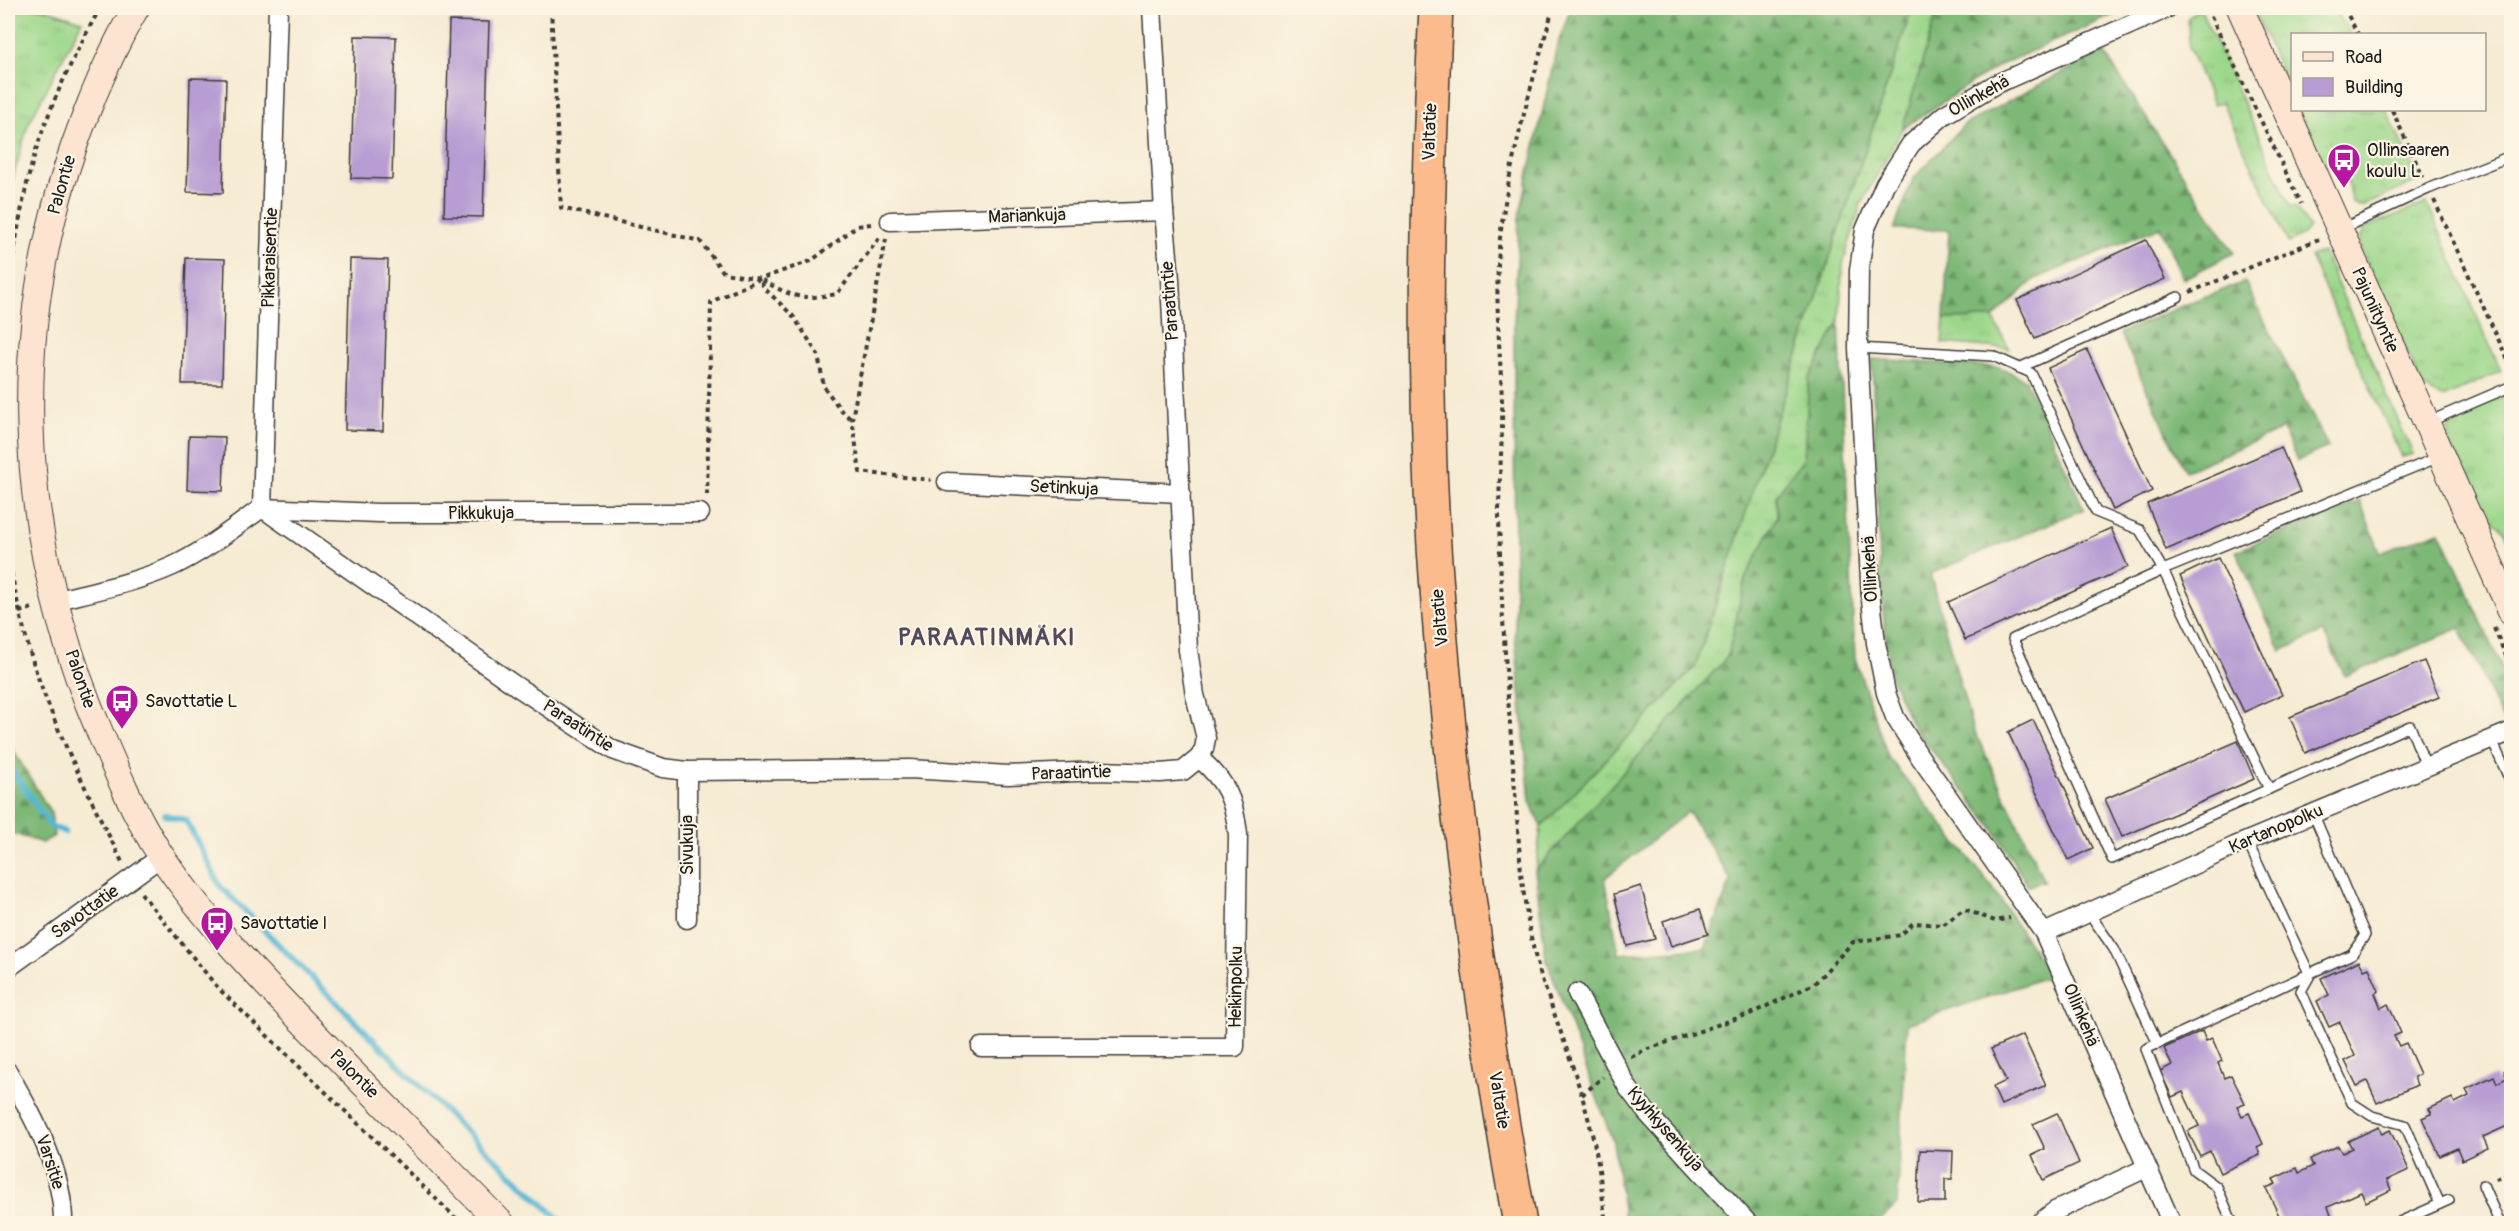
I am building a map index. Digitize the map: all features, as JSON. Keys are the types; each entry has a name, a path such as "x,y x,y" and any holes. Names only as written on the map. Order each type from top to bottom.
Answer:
{"highway":[{"name":"Valtatie","path":"1436,8 1427,269 1430,453 1437,602 1478,963 1520,1224"}],"street":[{"name":"Palontie","path":"136,8 103,71 70,154 59,191 38,287 31,351 30,459 37,521 54,601 83,693 139,817 162,856 221,933 291,1010 502,1224"},
{"name":"Pikkaraisentie","path":"262,508 278,8"},
{"name":"Paraatintie","path":"262,508 516,686 613,750 663,768 687,771 910,769 1008,775 1100,771 1160,773 1183,771 1199,758 1206,738 1195,695 1188,651 1170,279 1152,8"},
{"name":"Ollinkehä","path":"2168,8 1994,85 1944,115 1911,144 1885,184 1865,230 1859,270 1858,348 1871,600 1876,643 1886,693 1895,717 1920,757 2044,933 2172,1224"},
{"name":"Pajuniityntie","path":"2240,8 2511,613"},
{"name":"Mariankuja","path":"890,220 1164,211"},
{"name":"Setinkuja","path":"947,482 1181,494"},
{"path":"54,601 144,577 175,565 197,553 262,508"},
{"name":"Pikkukuja","path":"262,508 378,513 700,513"},
{"name":"Kartanopolku","path":"2044,933 2247,841 2511,731"},
{"name":"Heikinpolku","path":"981,1047 1235,1047 1238,834 1236,814 1227,788 1215,771 1199,758"},
{"name":"Sivukuja","path":"687,771 687,918"},
{"name":"Savottatie","path":"8,968 162,856"},
{"name":"Kyyhkysenkuja","path":"1577,993 1628,1088 1647,1113 1749,1224"},
{"name":"Varsitie","path":"8,1072 40,1130 63,1204 63,1224"},
{"path":"2038,1224 2055,1211 2146,1167"}],"lane":[{"path":"2339,230 2428,189 2508,158 2511,165"},
{"path":"2019,368 2178,297"},
{"path":"1858,348 1994,356 2031,373 2096,512 2140,530 2163,570 2269,789"},
{"path":"2426,423 2511,386"},
{"path":"2426,766 2410,726 2112,859 2013,639 2163,570 2441,456"},
{"path":"2491,738 2511,785"},
{"path":"2233,1224 2217,1187 2194,1170 2146,1049 2352,954 2365,935 2313,813"},
{"path":"2247,841 2310,975"},
{"path":"2090,913 2114,949 2158,1044"},
{"path":"2310,975 2301,991 2352,1103 2372,1116 2405,1125 2445,1202 2395,1224"},
{"path":"2483,1185 2500,1224"}],"path":[{"path":"8,292 17,230 30,169 76,51 100,8"},
{"path":"551,8 561,208 700,241 724,273 760,279 788,295 808,298 837,294 876,244 890,220"},
{"path":"1553,8 1528,98 1500,235 1496,287 1502,400 1499,513 1503,607 1521,873 1533,946 1582,1095 1597,1156 1606,1224"},
{"path":"2343,8 2357,33"},
{"path":"2392,111 2511,369"},
{"path":"700,513 706,507 709,477 711,302 760,279 811,261 856,226 890,220"},
{"path":"890,220 852,419 860,472 947,482"},
{"path":"8,229 17,230"},
{"path":"2178,297 2339,230"},
{"path":"760,279 764,288 793,316 807,337 818,355 824,387 843,413 852,419"},
{"path":"1582,1095 1615,1066 1648,1049 1752,1013 1814,984 1853,942 1901,935 1913,923 1944,925 1964,909 1995,921 2031,912"}],"green space":[{"path":"8,8 42,8 82,21 28,125 8,195"},
{"path":"1571,8 1912,8 1695,667 1541,827 1530,801 1515,635 1514,325 1519,218 1557,46"},
{"path":"1912,8 1938,8 1903,128 1861,204 1843,264 1839,322 1809,379 1804,459 1776,495 1777,517 1745,579 1728,656 1535,871 1541,827 1695,667"},
{"path":"1938,8 2129,8 1998,66 1903,128"},
{"path":"2200,8 2291,207 2295,206 2309,227 2304,234 2288,243 2222,102 2213,104 2189,48 2188,18"},
{"path":"2254,8 2334,8 2349,33 2291,33 2291,94"},
{"path":"2103,51 2234,253 2183,279 2160,227 2035,279 1993,318 1944,319 1949,230 1894,229 1913,179 1964,125"},
{"path":"2299,111 2386,111 2419,180 2362,207 2352,203 2347,181 2320,157"},
{"path":"2427,203 2501,371 2443,398 2423,387 2359,244 2364,228"},
{"path":"2323,252 2413,454 2402,457 2310,257"},
{"path":"2245,282 2328,447 2297,461 2283,429 2185,471 2120,333 2193,301"},
{"path":"1993,318 2009,349 1942,343 1944,319"},
{"path":"1839,322 1855,658 1888,757 1993,888 2050,976 1907,1024 1897,1205 1877,1223 1625,1223 1613,1142 1546,958 1535,871 1728,656 1745,579 1777,517 1776,495 1804,459 1809,379","holes":["1688,812 1731,880 1705,948 1619,954 1605,878"]},
{"path":"1872,359 2000,367 2026,380 2084,509 1930,574 1971,723 2044,881 2028,886 1993,828 1911,724 1890,674 1881,593"},
{"path":"2511,392 2511,546 2505,531 2480,511 2448,441 2448,428 2456,417"},
{"path":"2360,501 2380,553 2440,531 2511,687 2511,718 2503,721 2460,628 2345,676 2323,632 2281,651 2236,551"},
{"path":"8,731 13,750 51,813 54,836 42,843 8,832"}],"building":[{"path":"449,21 489,22 483,217 444,216"},
{"path":"355,36 396,37 392,179 351,178"},
{"path":"190,78 226,79 223,193 187,192"},
{"path":"2146,240 2165,279 2035,339 2017,300"},
{"path":"186,258 225,259 222,384 182,384"},
{"path":"350,259 388,260 383,431 345,430"},
{"path":"2087,350 2152,491 2113,510 2048,368"},
{"path":"189,436 225,437 223,491 187,490"},
{"path":"2281,447 2300,492 2166,550 2147,504"},
{"path":"2111,528 2128,567 1965,640 1948,602"},
{"path":"2218,558 2282,695 2244,712 2180,576"},
{"path":"2424,661 2439,697 2305,753 2290,717"},
{"path":"2033,720 2093,848 2068,860 2008,732"},
{"path":"2238,741 2254,779 2122,837 2105,799"},
{"path":"1641,886 1655,939 1627,946 1614,894"},
{"path":"1700,909 1708,934 1671,946 1663,921"},
{"path":"2359,961 2364,970 2369,968 2379,991 2375,993 2381,1008 2388,1004 2401,1033 2394,1036 2399,1046 2406,1043 2420,1074 2414,1077 2417,1085 2377,1103 2367,1081 2357,1086 2345,1061 2355,1056 2340,1022 2329,1027 2317,1001 2329,995 2321,978"},
{"path":"2202,1031 2206,1041 2212,1038 2222,1061 2218,1063 2224,1078 2231,1075 2245,1103 2237,1106 2242,1116 2249,1113 2263,1144 2257,1147 2260,1155 2220,1173 2210,1151 2200,1156 2188,1131 2199,1126 2183,1092 2172,1097 2160,1071 2172,1065 2164,1048"},
{"path":"2023,1035 2046,1085 2001,1105 1993,1087 2006,1081 1991,1049"},
{"path":"2512,1068 2512,1124 2483,1137 2488,1148 2462,1160 2457,1148 2440,1156 2422,1118 2432,1114 2429,1109 2452,1098 2455,1103 2469,1096 2466,1089 2494,1076 2497,1083 2507,1078 2504,1071"},
{"path":"2057,1113 2079,1163 2043,1180 2032,1155 2045,1149 2033,1124"},
{"path":"2379,1127 2382,1134 2390,1130 2409,1170 2387,1180 2391,1190 2366,1202 2361,1192 2328,1207 2332,1218 2320,1224 2303,1224 2301,1218 2289,1224 2283,1224 2266,1188 2276,1184 2273,1179 2297,1168 2299,1173 2313,1166 2310,1159 2338,1146 2342,1153 2352,1148 2348,1141"},
{"path":"1920,1150 1953,1151 1952,1179 1945,1179 1945,1202 1918,1202"}],"waterway":[{"path":"8,765 51,826 65,832"},
{"path":"165,815 186,820 220,886 454,1120 564,1224"}],"place":[{"name":"Ollinsaaren koulu L","path":"2344,189"},
{"name":"Savottatie L","path":"122,730"},
{"name":"Savottatie I","path":"217,952"}],"district":[{"name":"PARAATINMÄKI","path":"987,637"}]}
